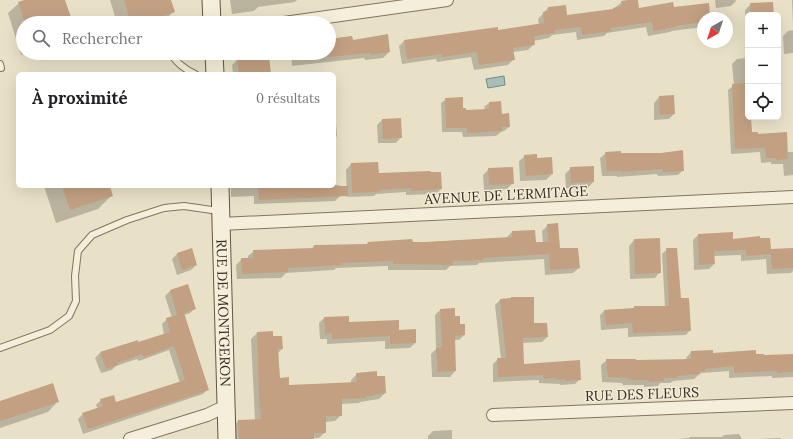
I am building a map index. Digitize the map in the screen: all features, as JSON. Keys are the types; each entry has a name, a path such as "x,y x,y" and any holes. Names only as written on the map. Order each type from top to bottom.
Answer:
{"street":[{"path":"211,0 212,16"},
{"path":"334,16 447,0"},
{"path":"215,60 216,72"},
{"name":"RUE DE MONTGERON","path":"220,188 227,439"},
{"name":"AVENUE DE L'ERMITAGE","path":"221,218 793,197"},
{"name":"RUE DES FLEURS","path":"493,415 793,403"},
{"path":"130,439 207,415 226,406"}],"lane":[{"path":"174,60 190,72"},
{"path":"0,348 50,330 69,316 76,301 75,276 78,251 92,235 127,220 164,208 184,206 221,218"}],"water":[{"path":"504,76 505,85 488,88 486,79"}],"building":[{"path":"24,0 65,0 71,16 23,16 18,2"},
{"path":"124,0 171,0 175,12 161,16 129,16"},
{"path":"638,0 639,8 673,2 674,7 709,3 710,12 697,12 697,23 653,31 652,22 610,28 611,31 582,35 581,27 555,30 555,33 534,36 535,45 513,48 515,60 479,65 477,52 442,57 442,54 407,59 404,40 498,27 498,30 544,23 543,12 548,11 548,7 566,5 567,15 613,9 622,6 621,1"},
{"path":"773,2 774,12 751,12 750,3"},
{"path":"388,34 390,52 370,55 370,53 336,56 336,38 352,36 353,40"},
{"path":"237,60 270,60 271,72 239,72"},
{"path":"745,83 745,120 751,120 752,132 758,132 758,134 787,132 788,159 776,160 776,158 766,158 765,148 735,149 732,84"},
{"path":"674,95 675,114 660,115 659,96"},
{"path":"463,97 463,108 466,108 466,110 489,109 489,102 501,101 502,114 509,113 510,127 502,127 502,131 467,133 467,128 446,128 445,98"},
{"path":"401,118 402,138 383,139 382,119"},
{"path":"683,150 684,171 663,172 662,169 622,172 607,171 605,152 621,151 621,153 661,153"},
{"path":"537,154 537,158 552,157 553,174 526,176 524,155"},
{"path":"378,162 379,173 441,172 442,189 411,191 411,188 380,190 380,192 352,193 351,163"},
{"path":"594,166 594,182 571,183 570,167"},
{"path":"513,167 514,184 489,185 488,168"},
{"path":"336,186 348,186 348,196 259,200 258,188 336,188"},
{"path":"63,188 111,188 113,196 70,210"},
{"path":"558,223 560,248 578,248 580,268 550,270 549,254 453,261 453,265 393,264 393,261 341,263 341,265 288,268 288,272 242,274 241,258 253,258 253,250 314,248 314,245 367,244 368,242 412,239 413,242 426,242 512,237 512,231 535,230 536,242 548,242 547,224"},
{"path":"733,232 733,239 760,236 760,238 770,238 771,249 793,248 793,268 772,269 771,254 746,256 746,250 714,251 715,264 699,265 698,234"},
{"path":"660,238 661,273 635,274 634,239"},
{"path":"192,248 197,265 182,270 177,253"},
{"path":"666,248 677,248 681,298 689,298 691,331 633,333 632,323 606,325 604,310 634,308 634,306 669,306"},
{"path":"188,284 196,309 184,313 209,390 88,429 82,413 103,406 100,399 114,395 116,402 185,380 174,346 144,357 142,354 117,363 118,365 106,369 100,352 170,332 166,318 177,315 170,290"},
{"path":"511,297 534,297 534,323 547,323 548,337 523,338 524,364 580,360 581,380 565,381 565,379 556,380 556,378 544,379 543,375 498,377 497,358 506,358 500,299"},
{"path":"455,308 455,316 460,316 460,324 465,324 465,335 455,336 456,371 438,372 436,348 442,347 440,309"},
{"path":"349,316 349,322 399,320 399,330 416,329 416,343 390,344 390,336 332,339 332,333 325,334 324,317"},
{"path":"273,331 273,336 282,336 283,349 278,349 280,378 289,377 289,385 357,382 356,373 377,371 377,376 385,376 386,393 366,396 366,398 342,399 342,416 326,416 326,433 314,433 314,439 239,439 238,420 261,419 257,332"},
{"path":"713,350 713,353 756,350 756,354 764,355 793,354 793,372 777,373 777,371 734,373 734,366 705,369 705,371 700,371 700,374 677,376 677,378 664,378 664,381 649,382 649,380 628,380 628,378 608,377 606,359 691,359 691,351"},
{"path":"53,383 59,402 0,421 0,401"}]}
